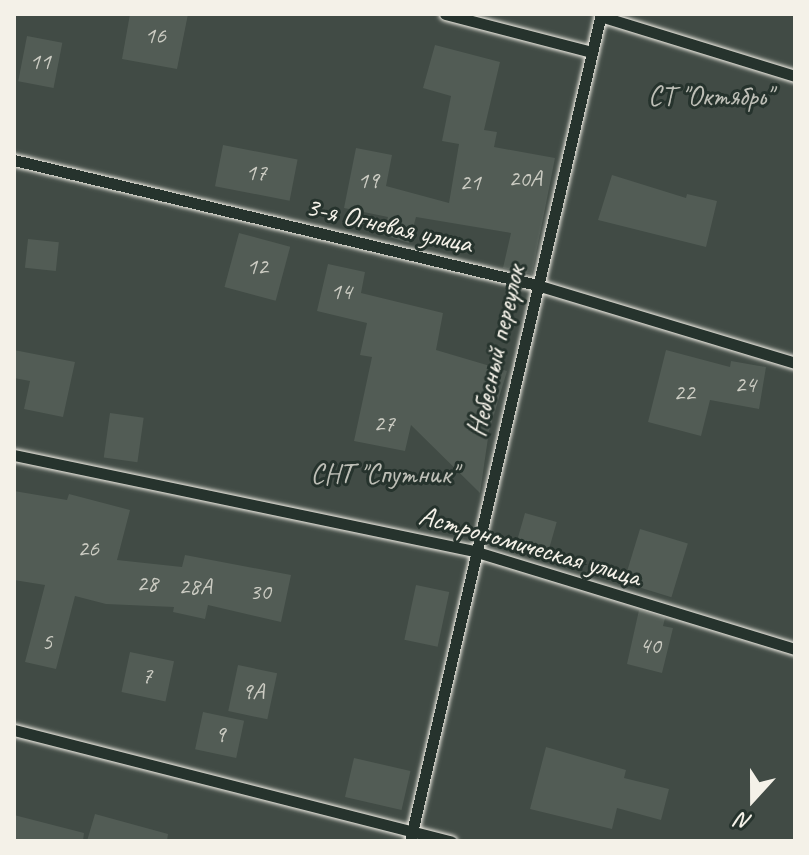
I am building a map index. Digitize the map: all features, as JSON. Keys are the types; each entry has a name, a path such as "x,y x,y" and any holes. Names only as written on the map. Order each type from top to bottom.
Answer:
{"lane":[{"path":"445,14 592,52"},
{"path":"601,15 795,76"},
{"name":"Небесный переулок","path":"411,835 474,551 601,15"},
{"name":"3-я Огневая улица","path":"14,160 537,285 795,363"},
{"name":"Астрономическая улица","path":"14,455 474,551 795,649"},
{"path":"14,730 411,835 451,841"}],"green space":[{"name":"СНТ \"Спутник\"","path":"14,14 795,14 795,841 14,841"}],"building":[{"path":"130,14 188,14 177,69 122,59"},
{"path":"27,36 62,43 54,88 18,81"},
{"path":"435,45 500,62 484,130 497,132 494,147 555,158 532,274 503,268 511,233 416,217 409,243 383,235 388,217 344,208 356,148 392,155 386,186 449,203 459,144 442,141 451,96 423,88"},
{"path":"223,145 298,160 290,201 215,186"},
{"path":"612,175 686,198 687,194 717,201 706,247 598,220"},
{"path":"239,233 290,247 276,301 225,287"},
{"path":"28,239 59,242 56,271 25,268"},
{"path":"328,264 365,272 361,293 443,313 436,350 507,371 489,431 480,493 411,425 405,451 354,441 372,357 360,355 367,323 317,311"},
{"path":"14,350 75,362 63,417 24,409 30,381 14,378"},
{"path":"666,350 730,367 731,361 766,367 759,409 710,400 701,436 648,422"},
{"path":"110,413 144,418 137,462 104,458"},
{"path":"14,491 67,500 69,494 130,510 117,560 182,567 185,555 291,575 281,622 208,605 205,619 173,612 174,607 106,604 75,596 56,669 25,662 45,585 14,580"},
{"path":"525,513 557,522 547,557 515,548"},
{"path":"640,529 688,544 671,597 624,583"},
{"path":"416,585 449,592 438,647 404,640"},
{"path":"639,610 665,618 663,626 673,628 662,673 627,664"},
{"path":"130,652 174,661 165,701 121,692"},
{"path":"238,665 277,673 267,719 228,711"},
{"path":"203,712 244,721 236,758 195,749"},
{"path":"546,747 626,770 624,778 669,789 661,820 617,808 612,829 530,809"},
{"path":"354,758 411,771 402,810 345,797"},
{"path":"95,814 168,834 167,841 87,841"},
{"path":"14,815 84,833 83,841 14,841"}],"park label":[{"name":"СТ \"Октябрь\"","path":"710,96"}]}
